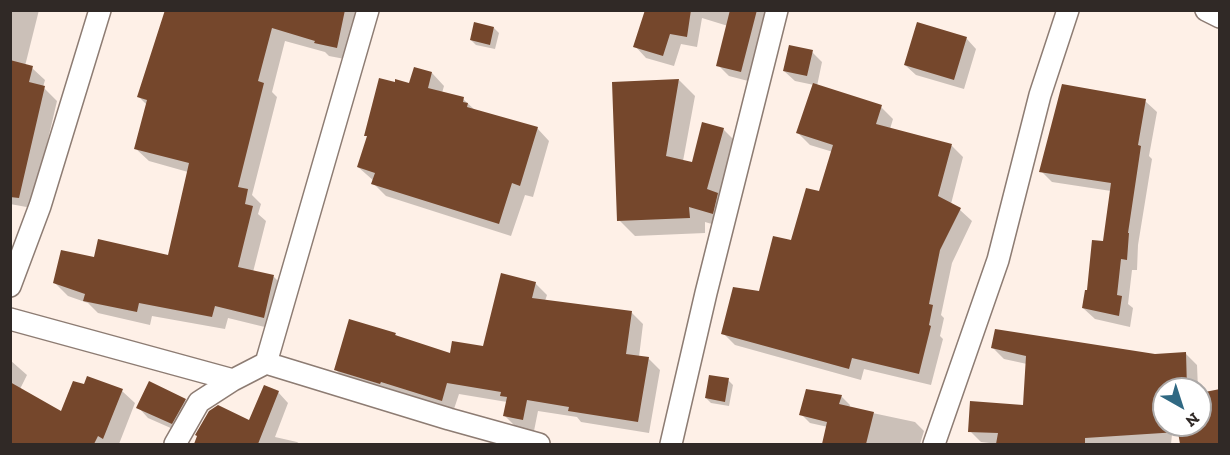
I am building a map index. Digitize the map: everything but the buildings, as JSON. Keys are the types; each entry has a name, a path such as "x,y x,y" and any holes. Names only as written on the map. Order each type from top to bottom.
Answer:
{"street":[{"path":"10,286 40,206 100,10"},
{"path":"266,363 368,10"},
{"path":"670,444 777,10"},
{"path":"934,444 998,260 1040,95 1068,10"},
{"path":"1206,10 1220,17"},
{"path":"10,319 233,380"},
{"path":"175,444 199,402 233,380 266,363 539,444"}]}
